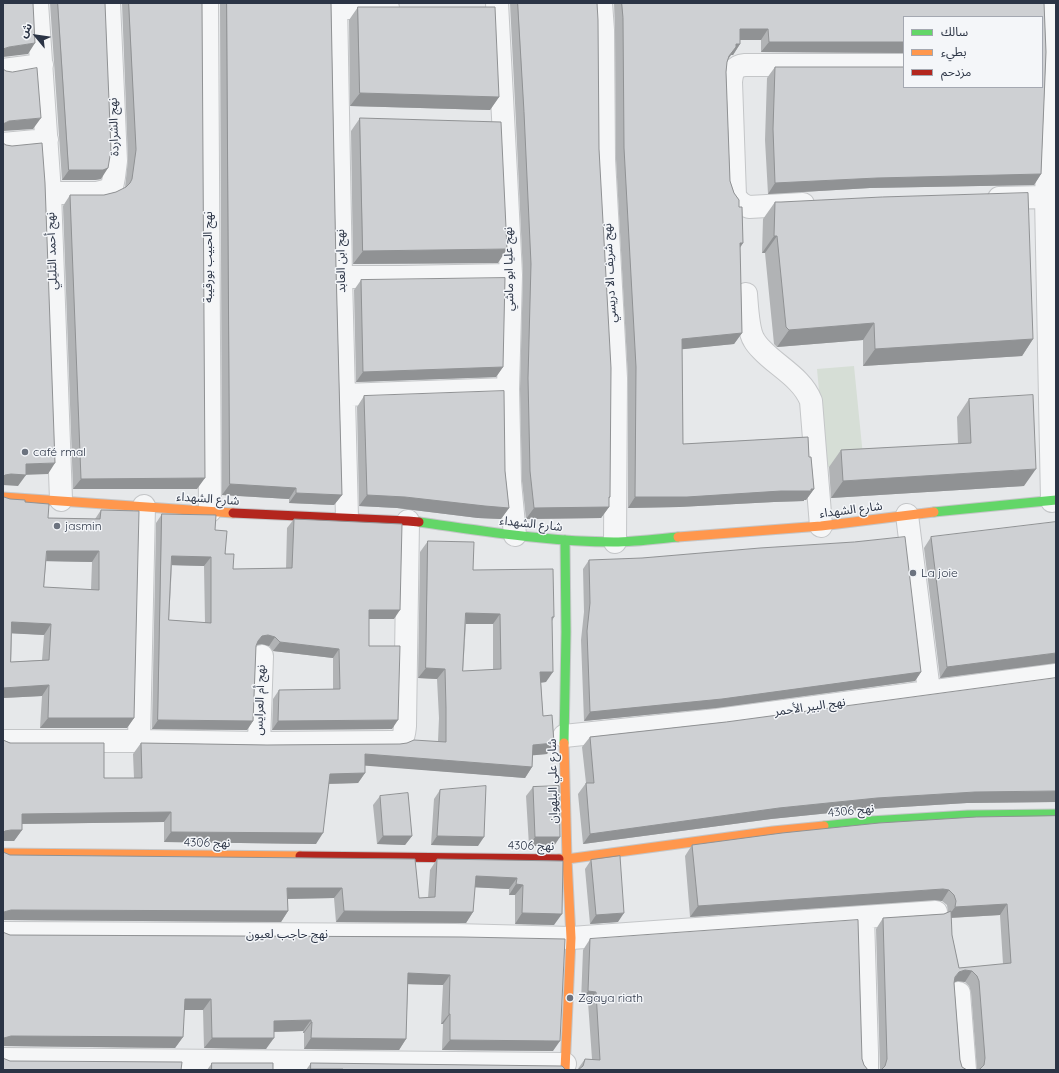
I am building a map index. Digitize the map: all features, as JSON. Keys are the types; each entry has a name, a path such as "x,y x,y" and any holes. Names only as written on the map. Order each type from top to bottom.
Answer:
{"street":[{"name":"نهج أحمد التليلي","path":"38,3 50,193 61,500"},
{"name":"نهج الشراردة","path":"50,193 97,193 112,187 116,161 109,3"},
{"name":"نهج الحبيب بورقيبة","path":"207,3 210,511"},
{"name":"نهج شريف الا دريسي","path":"601,3 603,30 604,159 616,378 615,542"},
{"path":"1049,3 1046,63 1046,198 1054,500"},
{"path":"336,6 405,8"},
{"name":"نهج ابن العابد","path":"336,6 346,119 341,277 347,518"},
{"name":"نهج عليا ابو ماشي","path":"492,7 504,123 511,275 508,388 510,482 515,535"},
{"path":"824,203 749,207 738,201 735,196 731,82 732,72 735,68 745,64 903,65"},
{"path":"3,70 42,65"},
{"path":"480,122 504,123"},
{"path":"3,144 47,140"},
{"path":"982,199 1046,198"},
{"path":"341,277 511,275"},
{"path":"746,294 753,340 766,355 803,386 811,401 821,526"},
{"path":"344,395 508,388"},
{"name":"شارع الشهداء","path":"3,497 210,511 408,521 515,535 565,540 615,542 821,526 907,515 1054,500"},
{"path":"139,741 144,506"},
{"path":"907,515 929,691"},
{"path":"3,741 259,743 395,742 400,740 404,736 405,726 408,521"},
{"name":"شارع علي البلهوان","path":"565,540 566,632 564,736 567,859 571,938 565,1067"},
{"name":"نهج أم العرايس","path":"259,743 262,656"},
{"name":"نهج البير الأحمر","path":"564,736 717,720 1056,675"},
{"name":"نهج 4306","path":"3,853 567,859 773,831 870,821 968,815 1056,814"},
{"name":"نهج حاجب لعيون","path":"3,933 455,935 571,938 936,912"},
{"path":"863,917 867,1070"},
{"path":"959,993 965,1070"},
{"path":"3,1059 565,1067"}],"shaded area":[{"path":"854,366 864,466 826,467 817,369"}],"building":[{"path":"3,3 33,3 35,43 3,49"},
{"path":"58,3 105,3 111,150 108,168 103,170 69,170"},
{"path":"129,3 202,3 205,478 81,479 70,195 104,195 116,192 126,187 132,179 136,150"},
{"path":"227,3 331,3 342,495 296,493 296,488 230,484"},
{"path":"518,3 597,3 599,149 611,368 609,507 534,508 530,471 528,378 531,264"},
{"path":"622,3 1044,3 1046,52 1041,174 877,178 775,183 773,129 775,67 903,67 903,88 1043,88 1043,16 903,16 903,42 769,42 768,29 740,29 740,44 736,44 736,47 729,56 726,72 730,181 734,193 739,200 739,207 742,207 743,243 740,243 742,333 682,339 683,444 808,437 809,457 811,457 814,489 811,489 811,491 781,491 687,497 635,497 636,367 624,148"},
{"path":"358,7 495,7 499,97 360,93"},
{"path":"37,68 41,118 9,121 3,124 3,69 12,72"},
{"path":"360,118 501,122 507,249 363,251"},
{"path":"3,143 12,146 42,143 45,183 55,463 26,464 26,475 11,474 3,477"},
{"path":"1028,193 1033,339 875,349 874,323 789,330 786,327 777,236 774,236 775,202"},
{"path":"505,278 503,367 363,372 361,280"},
{"path":"504,391 505,471 509,508 405,497 367,495 364,396"},
{"path":"1033,395 1036,469 843,481 841,450 971,443 969,399"},
{"path":"3,496 10,499 25,500 25,502 49,504 48,518 100,519 101,510 139,511 134,718 48,718 49,685 3,688","holes":["47,551 99,551 99,590 44,587","12,622 51,624 49,660 11,662"]},
{"path":"162,514 216,515 215,530 227,531 225,554 234,554 233,569 292,568 294,519 402,524 400,610 369,610 369,646 400,646 398,720 278,721 279,690 340,689 339,649 280,642 275,637 268,635 262,636 256,646 253,721 158,720","holes":["172,556 211,557 211,623 169,620"]},
{"path":"1056,522 1056,653 947,667 931,537"},
{"path":"905,537 921,672 722,699 590,712 587,631 590,603 589,560 642,558"},
{"path":"428,541 474,542 473,570 553,569 553,672 540,672 543,716 552,715 554,743 533,745 532,767 365,754 365,773 330,774 323,833 171,832 171,812 22,814 22,830 11,830 3,833 3,740 10,743 104,743 104,778 142,778 141,743 267,745 400,744 414,740 446,742 445,669 426,668","holes":["466,613 500,614 501,669 463,671"]},
{"path":"1056,678 1056,791 975,792 877,798 779,808 590,834 586,783 594,783 590,737 726,722"},
{"path":"486,786 484,837 437,836 440,790"},
{"path":"559,786 560,837 535,837 533,787"},
{"path":"408,793 412,836 383,836 380,796"},
{"path":"1056,816 1056,1070 978,1070 984,1065 985,1058 979,981 977,976 972,971 965,970 959,972 955,977 954,983 960,1060 962,1067 967,1070 881,1070 885,1066 887,1059 883,918 944,914 951,911 952,935 959,968 1011,963 1007,904 955,907 956,901 954,895 949,890 943,889 698,906 692,845 782,833 879,823 976,817"},
{"path":"3,852 10,855 415,859 419,898 435,897 437,859 563,861 562,914 522,913 523,885 516,884 517,878 476,876 473,912 344,911 342,888 287,888 288,911 11,910 3,913"},
{"path":"620,856 624,913 596,915 591,860"},
{"path":"858,920 862,1059 868,1070 578,1070 583,1066 585,1059 600,1060 596,992 588,991 590,939"},
{"path":"3,932 10,935 462,937 565,939 560,1041 450,1040 450,975 408,973 406,1039 311,1038 311,1020 274,1021 274,1038 212,1038 211,999 185,999 183,1037 11,1036 3,1039"},
{"path":"3,1058 10,1061 182,1062 181,1070 3,1070"},
{"path":"212,1063 273,1063 273,1070 212,1070"},
{"path":"311,1063 562,1066 566,1070 343,1070 311,1069"}],"traffic: fast":[{"path":"934,512 1056,500"},
{"path":"419,522 516,535 590,542 622,542 678,537"},
{"path":"564,743 566,632 565,540"},
{"path":"824,826 870,821 968,815 1056,814"}],"traffic: slow":[{"path":"3,497 233,513"},
{"path":"678,537 821,526 934,512"},
{"path":"564,743 571,938 565,1070"},
{"path":"559,859 773,831 824,826"},
{"path":"3,853 300,856"}],"traffic: jam":[{"path":"233,513 419,522"},
{"path":"300,856 559,859"}],"place":[{"name":"café rmal","path":"25,452"},
{"name":"jasmin","path":"57,526"},
{"name":"La joie","path":"913,573"},
{"name":"Zgaya riath","path":"570,998"}]}
